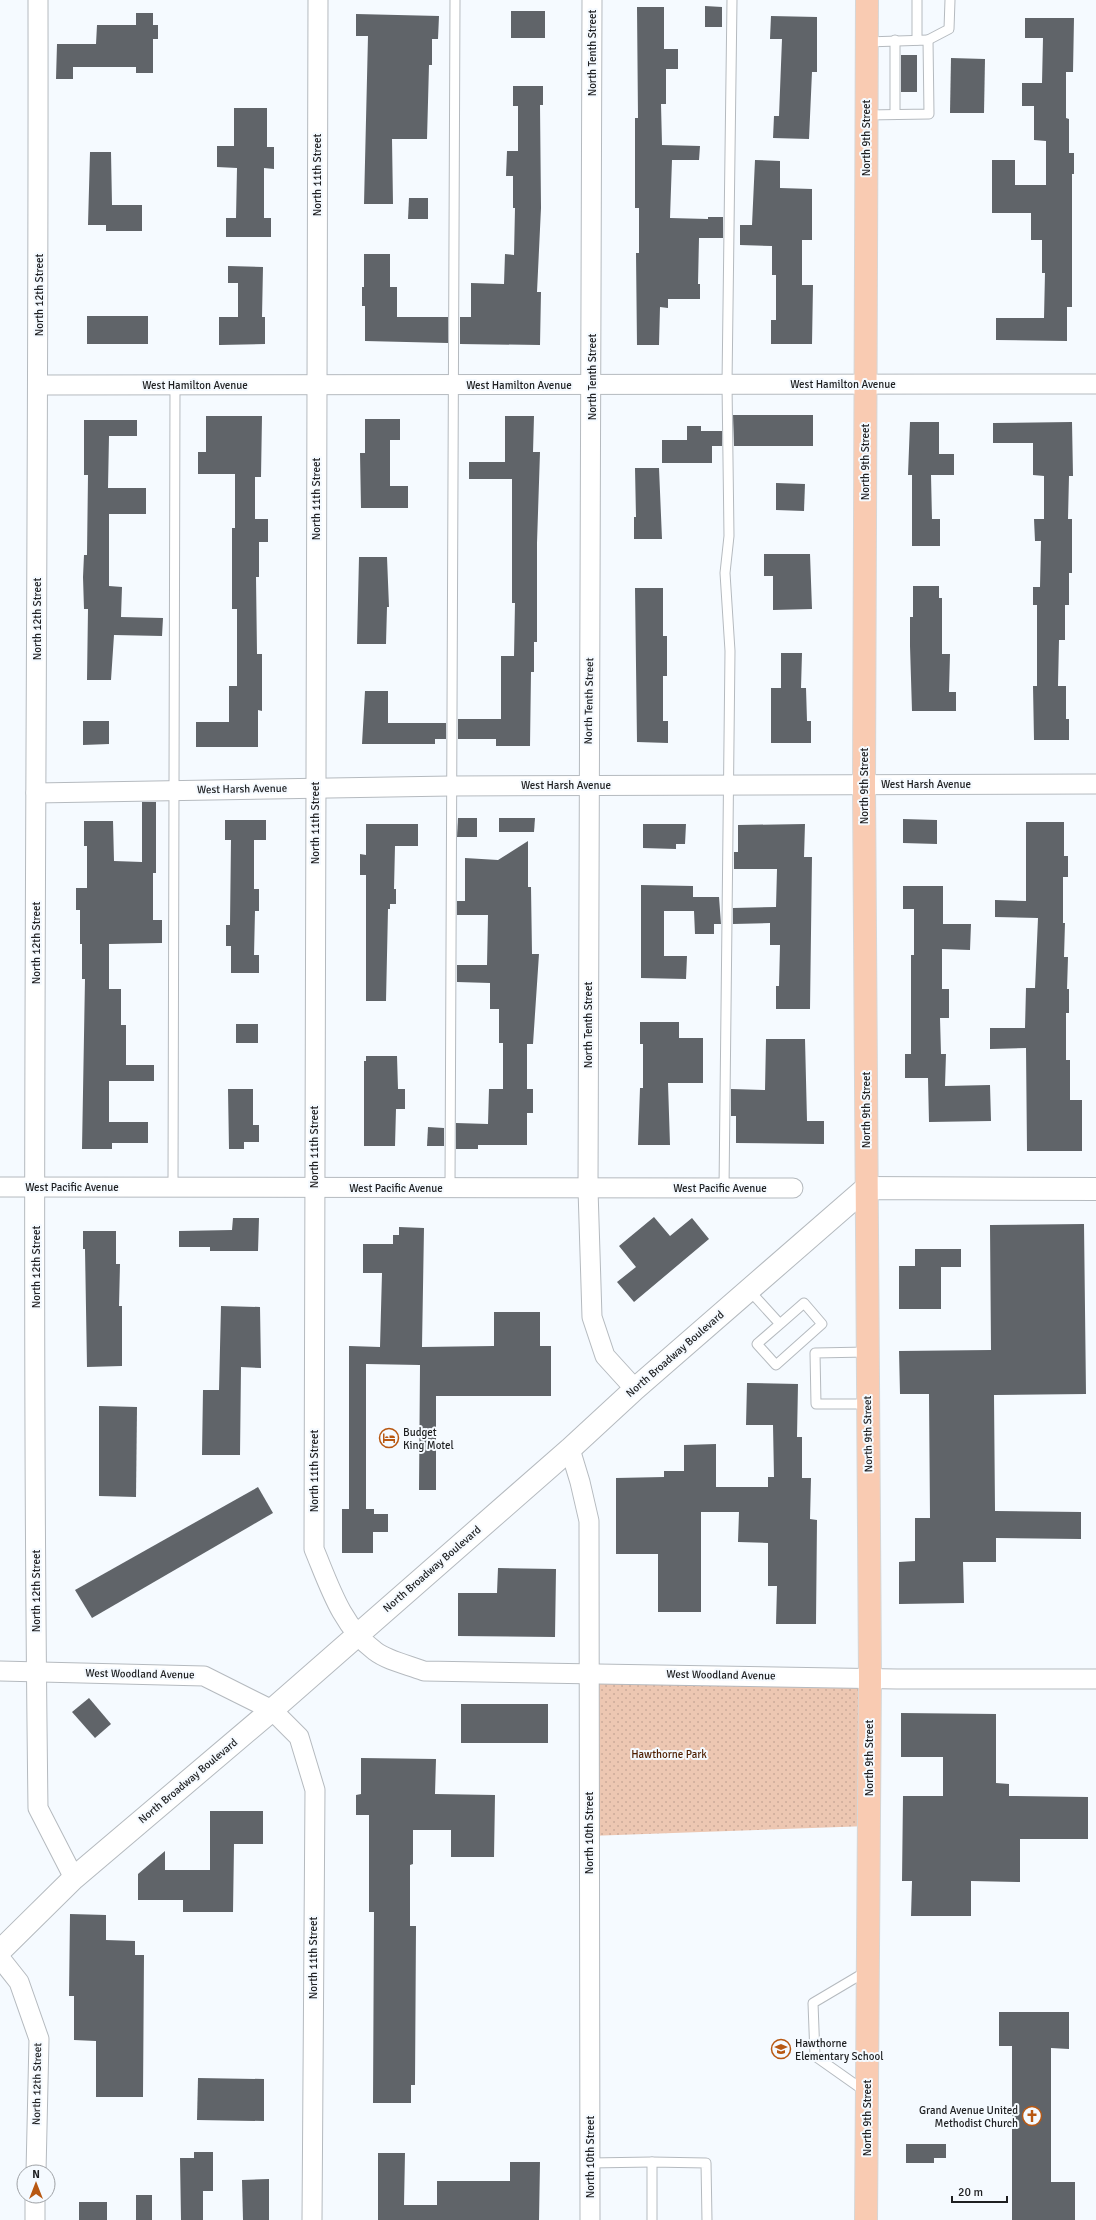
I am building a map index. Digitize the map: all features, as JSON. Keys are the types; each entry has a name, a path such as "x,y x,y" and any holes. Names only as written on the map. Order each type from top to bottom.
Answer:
{"main road":[{"name":"North 9th Street","path":"866,2220 870,1678 864,785 867,0"},
{"path":"866,1188 1096,1189"},
{"name":"North Broadway Boulevard","path":"0,1950 74,1878 272,1710 570,1449 635,1389 866,1188"}],"street":[{"name":"North 12th Street","path":"38,0 39,385 35,1187 36,1671 38,1808 74,1878"},
{"name":"North 11th Street","path":"318,0 314,1549 340,1610 357,1634"},
{"name":"North Tenth Street","path":"592,0 592,385 588,785 588,1188 592,1317 605,1356 635,1389"},
{"name":"West Hamilton Avenue","path":"39,385 1096,384"},
{"name":"West Harsh Avenue","path":"36,793 316,787 1096,784"},
{"name":"West Pacific Avenue","path":"0,1188 793,1188"},
{"name":"North 10th Street","path":"570,1449 580,1482 589,1521 588,1673 590,2220"},
{"name":"West Woodland Avenue","path":"357,1634 376,1652 424,1671 870,1678 1096,1679"},
{"name":"West Woodland Avenue","path":"0,1671 204,1676 272,1710"},
{"name":"North 11th Street","path":"272,1710 299,1737 314,1790 312,2220"},
{"name":"North 12th Street","path":"0,1958 19,1982 39,2039 36,2164"},
{"path":"34,2220 35,2204"}],"lane":[{"path":"450,1188 455,0"},
{"path":"724,1188 730,651 725,573 729,536 727,384 732,0"},
{"path":"917,0 917,40"},
{"path":"866,42 928,40 949,29 950,0"},
{"path":"895,40 895,114"},
{"path":"867,116 928,114 928,40"},
{"path":"173,1187 176,790 175,385"},
{"path":"749,1290 780,1324"},
{"path":"804,1303 822,1324 809,1333 799,1345 785,1354 776,1365 757,1344 770,1336 780,1324 793,1315 804,1303"},
{"path":"799,1345 815,1353 867,1352"},
{"path":"815,1353 816,1404 868,1404"},
{"path":"867,2093 815,2056 813,2003 868,1970"},
{"path":"652,2162 652,2220"},
{"path":"590,2163 706,2163 707,2220"}],"green space":[{"name":"Hawthorne Park","path":"588,1673 870,1678 869,1826 589,1836"}],"building":[{"path":"705,6 722,7 722,27 705,27"},
{"path":"637,7 664,7 664,49 678,49 678,69 666,69 666,104 661,104 662,145 700,146 699,160 672,160 670,218 708,219 708,217 723,217 723,238 699,238 698,284 700,284 700,299 668,299 668,308 660,307 659,345 637,345 636,253 639,253 639,208 635,208 635,118 638,118"},
{"path":"511,11 545,11 545,38 511,38"},
{"path":"136,13 153,13 153,25 158,25 158,39 153,39 153,73 136,73 136,67 73,67 73,79 56,79 57,44 96,44 97,25 136,25"},
{"path":"356,14 439,16 438,39 432,39 432,65 429,65 427,139 392,139 393,204 364,204 368,36 356,36"},
{"path":"771,16 817,17 817,72 812,72 809,139 773,138 774,116 779,116 782,39 770,39"},
{"path":"1025,18 1074,18 1073,72 1066,72 1066,118 1069,119 1069,153 1074,153 1074,174 1072,174 1072,307 1067,307 1067,341 996,340 996,318 1044,318 1045,273 1042,273 1042,240 1031,240 1031,213 992,213 992,160 1015,160 1015,185 1046,185 1046,141 1034,140 1034,106 1022,106 1022,83 1042,83 1043,38 1025,38"},
{"path":"901,55 917,55 917,92 901,92"},
{"path":"951,58 985,59 984,113 950,113"},
{"path":"513,86 543,86 543,105 540,105 541,208 537,292 541,292 540,345 460,344 460,317 471,317 471,283 504,284 505,254 514,255 515,208 513,208 513,176 506,176 507,151 518,151 518,106 513,106"},
{"path":"234,108 267,108 267,147 274,147 274,169 264,168 264,218 271,218 271,237 226,237 226,218 236,218 237,168 217,167 217,146 234,146"},
{"path":"90,152 111,152 112,205 142,205 142,231 106,231 106,225 88,225"},
{"path":"755,160 780,161 780,188 812,189 812,240 802,240 802,285 813,285 812,344 771,344 771,320 776,320 776,275 772,275 772,246 740,245 740,225 752,225"},
{"path":"409,198 428,198 428,219 408,219"},
{"path":"364,254 390,254 390,287 397,287 397,317 448,317 448,343 365,341 365,306 362,306 362,287 364,287"},
{"path":"228,266 263,267 262,317 265,317 265,344 219,345 219,317 238,317 238,283 228,283"},
{"path":"87,316 148,316 148,344 87,344"},
{"path":"733,415 813,415 813,446 734,446"},
{"path":"206,416 262,416 261,477 255,477 255,519 268,519 268,542 259,542 259,577 256,577 257,654 262,654 262,711 258,710 258,747 196,747 196,722 229,722 229,686 237,686 237,609 232,609 232,528 235,528 235,474 198,474 198,452 206,452"},
{"path":"505,416 534,416 533,452 540,452 537,543 537,642 534,642 534,672 531,672 530,746 496,746 496,739 458,739 458,719 501,719 501,656 514,656 515,603 512,603 512,479 469,479 469,462 505,462"},
{"path":"365,419 400,419 400,440 390,440 390,486 408,486 408,508 361,508 360,453 365,453"},
{"path":"84,420 137,420 137,436 109,436 108,488 146,488 146,514 109,514 109,586 122,587 121,617 163,618 162,636 114,635 111,680 87,680 88,609 84,609 83,577 84,555 87,555 88,475 84,475"},
{"path":"910,422 939,422 939,454 954,454 954,475 931,475 932,519 940,519 940,546 912,546 912,475 908,475"},
{"path":"1072,422 1073,476 1069,476 1068,519 1072,519 1072,573 1069,573 1069,605 1065,605 1065,640 1059,640 1058,686 1066,686 1066,719 1069,719 1069,740 1034,740 1033,686 1037,686 1037,605 1033,605 1033,587 1040,587 1041,541 1035,541 1034,519 1044,519 1044,476 1033,475 1033,443 993,443 993,423"},
{"path":"687,426 701,426 701,431 722,431 722,446 712,446 712,463 662,463 662,440 687,440"},
{"path":"635,468 659,468 662,539 634,539 634,517 636,517"},
{"path":"776,483 805,484 804,511 776,510"},
{"path":"764,554 810,554 812,609 773,610 773,576 764,576"},
{"path":"359,557 387,557 389,607 387,607 386,644 357,644"},
{"path":"913,586 939,586 939,598 942,598 942,654 950,654 949,692 956,692 956,711 912,711 910,617 913,617"},
{"path":"635,588 663,588 663,636 667,636 667,676 663,676 663,721 668,721 668,743 637,742"},
{"path":"781,653 802,653 801,688 806,688 807,721 811,721 811,743 771,743 771,688 781,688"},
{"path":"365,691 388,691 388,723 446,723 446,739 435,739 435,744 362,744"},
{"path":"83,721 109,721 109,744 83,745"},
{"path":"142,802 156,802 156,873 153,873 153,920 162,920 162,943 109,944 109,989 121,989 121,1025 126,1025 126,1065 154,1065 154,1081 109,1081 109,1122 148,1122 148,1143 112,1143 112,1149 82,1149 85,979 82,979 80,910 76,910 76,888 87,888 87,846 84,846 84,821 113,821 114,861 142,862"},
{"path":"458,818 477,818 477,837 457,837"},
{"path":"499,818 535,818 534,832 499,832"},
{"path":"903,819 937,820 937,844 903,843"},
{"path":"225,820 266,820 266,840 254,840 254,889 259,889 259,911 255,911 254,955 259,955 259,973 231,973 231,946 226,946 226,925 230,925 231,840 225,840"},
{"path":"1026,822 1064,822 1064,856 1068,856 1068,877 1063,877 1063,923 1065,923 1064,957 1068,957 1067,989 1069,989 1069,1013 1066,1013 1066,1060 1070,1060 1070,1100 1082,1100 1082,1151 1027,1151 1026,1048 990,1049 990,1028 1025,1028 1026,988 1035,988 1038,918 995,917 995,900 1026,901"},
{"path":"366,824 418,824 418,846 395,846 394,889 396,889 396,904 390,904 390,909 388,909 386,1001 366,1001 366,875 360,875 360,854 366,855"},
{"path":"643,824 686,824 685,844 676,844 676,849 643,848"},
{"path":"805,824 804,857 812,857 810,1009 776,1009 776,986 779,986 780,945 770,945 770,923 733,924 733,908 776,907 777,869 734,869 734,852 738,852 738,825"},
{"path":"528,841 528,887 531,887 532,954 539,954 533,1044 527,1044 527,1089 533,1089 533,1113 527,1113 527,1145 478,1145 478,1149 456,1149 456,1123 488,1124 489,1089 503,1089 503,1043 499,1043 499,1009 490,1009 490,983 457,982 457,965 487,965 488,915 457,915 457,901 465,901 465,858 498,860"},
{"path":"641,885 693,886 693,897 719,897 721,924 714,924 714,934 695,934 694,911 664,911 664,956 687,956 686,979 641,978"},
{"path":"903,886 943,886 943,924 971,924 970,950 942,949 942,989 949,989 949,1018 940,1018 941,1054 946,1054 945,1086 990,1085 991,1121 929,1122 928,1078 905,1078 905,1054 911,1054 911,955 914,955 914,909 903,909"},
{"path":"640,1022 679,1022 679,1038 703,1038 703,1083 668,1083 670,1145 638,1145 640,1088 643,1088 643,1044 640,1044"},
{"path":"236,1024 258,1024 258,1043 236,1043"},
{"path":"766,1039 805,1039 807,1121 824,1121 824,1144 736,1143 736,1116 731,1116 731,1089 765,1090"},
{"path":"366,1056 397,1056 398,1089 405,1089 405,1109 396,1109 395,1146 364,1146 364,1061 366,1061"},
{"path":"228,1089 253,1089 253,1125 259,1125 259,1142 244,1142 244,1149 229,1149"},
{"path":"428,1127 444,1128 444,1146 427,1146"},
{"path":"654,1217 670,1236 692,1218 709,1239 634,1302 617,1282 636,1267 619,1246"},
{"path":"233,1218 259,1218 258,1251 210,1251 210,1247 179,1247 179,1231 232,1230"},
{"path":"1084,1224 1086,1394 994,1395 995,1511 1081,1512 1081,1539 996,1538 996,1562 963,1562 964,1603 899,1604 899,1562 915,1561 915,1518 930,1518 929,1394 900,1394 899,1351 991,1350 990,1225"},
{"path":"399,1227 424,1228 422,1347 494,1346 494,1312 540,1312 540,1346 551,1346 551,1396 436,1396 436,1490 419,1490 420,1365 366,1364 366,1509 374,1509 374,1514 388,1514 388,1532 373,1532 373,1553 342,1553 342,1509 349,1509 349,1346 380,1347 382,1273 363,1273 363,1244 393,1244 393,1235 399,1235"},
{"path":"83,1231 116,1231 116,1264 120,1264 119,1306 122,1306 122,1366 87,1367 85,1249 83,1249"},
{"path":"915,1249 961,1249 961,1267 941,1267 941,1309 899,1309 899,1266 915,1266"},
{"path":"221,1306 260,1307 261,1368 241,1367 240,1455 202,1455 203,1390 219,1390"},
{"path":"747,1383 798,1384 797,1437 802,1437 802,1478 811,1478 810,1519 817,1520 816,1624 776,1624 777,1586 768,1586 768,1543 738,1542 739,1512 701,1512 701,1612 658,1612 658,1554 616,1554 616,1478 664,1477 664,1471 684,1471 684,1445 716,1444 716,1487 768,1487 768,1477 774,1477 773,1425 746,1425"},
{"path":"99,1406 137,1407 136,1497 99,1496"},
{"path":"258,1487 273,1513 92,1618 75,1590"},
{"path":"498,1568 556,1569 555,1637 458,1636 458,1593 497,1593"},
{"path":"89,1698 111,1724 95,1738 72,1712"},
{"path":"461,1704 548,1704 548,1743 461,1743"},
{"path":"901,1713 996,1714 996,1783 1009,1784 1009,1796 1088,1797 1088,1839 1020,1839 1020,1882 971,1881 971,1916 911,1916 912,1881 902,1881 903,1796 943,1796 943,1757 901,1757"},
{"path":"361,1758 436,1759 435,1794 495,1795 494,1857 451,1857 451,1830 413,1830 413,1864 410,1865 410,1926 416,1926 415,2085 411,2085 411,2103 373,2103 374,1912 369,1912 369,1815 356,1815 356,1795 361,1794"},
{"path":"210,1811 263,1811 263,1844 234,1844 233,1912 183,1912 183,1900 138,1900 138,1874 165,1851 165,1870 210,1870"},
{"path":"70,1914 106,1915 106,1940 135,1941 135,1955 144,1955 143,2097 96,2097 96,2041 74,2040 74,1996 69,1996"},
{"name":"Grand Avenue United Methodist Church","path":"999,2012 1069,2012 1069,2049 1051,2048 1051,2182 1075,2182 1075,2220 1012,2220 1012,2046 999,2046"},
{"path":"198,2078 264,2079 264,2121 197,2120"},
{"path":"906,2144 946,2144 946,2158 934,2158 934,2163 906,2163"},
{"path":"194,2152 213,2152 213,2191 203,2191 203,2220 181,2220 180,2158 194,2158"},
{"path":"378,2153 405,2153 404,2205 437,2205 437,2181 510,2181 510,2162 540,2162 539,2220 378,2220"},
{"path":"269,2179 269,2220 243,2220 242,2180"},
{"path":"136,2195 152,2195 152,2220 136,2220"},
{"path":"79,2202 107,2202 107,2220 79,2220"}],"place":[{"name":"Budget King Motel","path":"389,1438"},
{"name":"Hawthorne Elementary School","path":"781,2049"},
{"name":"Grand Avenue United Methodist Church","path":"1032,2116"}]}
